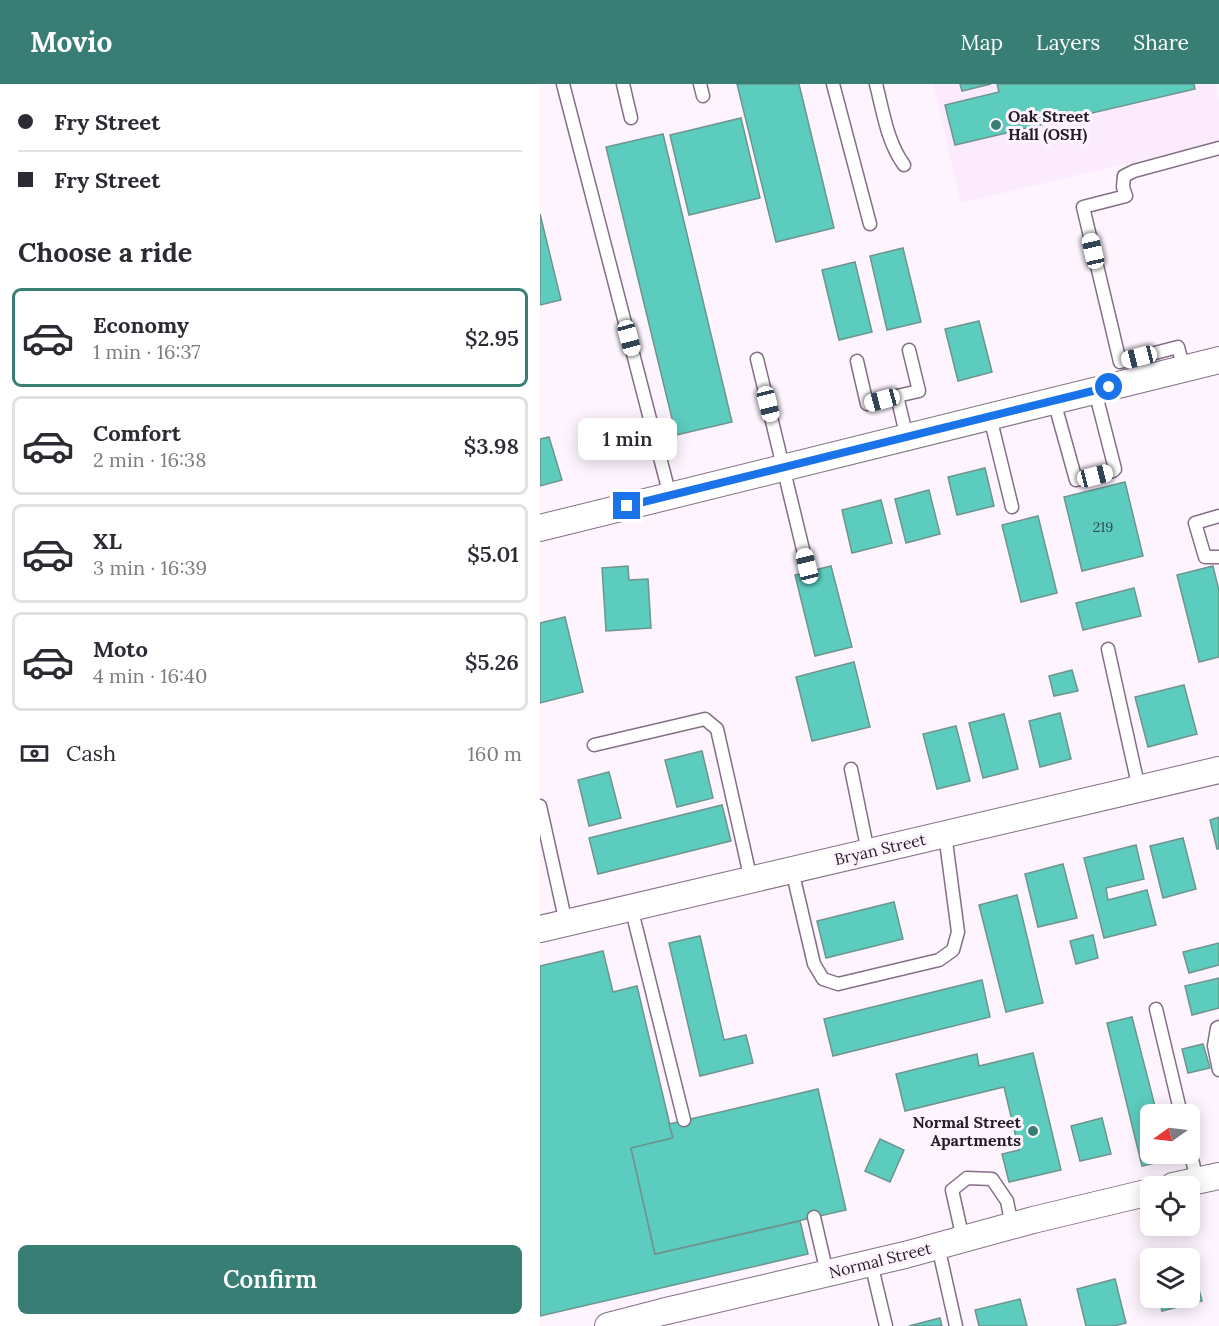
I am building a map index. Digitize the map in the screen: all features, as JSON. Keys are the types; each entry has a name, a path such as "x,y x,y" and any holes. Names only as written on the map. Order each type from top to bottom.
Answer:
{"street":[{"path":"540,528 1095,391 1122,373 1184,369 1219,360"},
{"name":"Bryan Street","path":"540,929 1219,770"},
{"name":"Normal Street","path":"609,1326 871,1263 1140,1194"}],"lane":[{"path":"563,84 670,496"},
{"path":"623,84 632,118"},
{"path":"833,84 870,224"},
{"path":"876,84 890,140 904,165"},
{"path":"1122,373 1083,207 1126,196 1123,187 1125,176 1134,171 1219,148"},
{"path":"856,361 867,404 919,391 909,350"},
{"path":"757,359 807,566"},
{"path":"1054,401 1077,480 1115,470 1095,391"},
{"path":"897,396 907,438"},
{"path":"990,417 1012,507"},
{"path":"1219,516 1195,523 1205,557 1219,556"},
{"path":"1108,649 1139,789"},
{"path":"594,745 705,719 717,729 750,880"},
{"path":"851,768 868,852"},
{"path":"540,806 566,922"},
{"path":"792,870 814,964 823,979 838,984 939,960 953,950 958,932 945,834"},
{"path":"631,907 684,1120"},
{"path":"1156,1009 1179,1104"},
{"path":"1219,1026 1214,1046 1219,1070"},
{"path":"963,1239 952,1190 966,1178 992,1179 1007,1201 1012,1226"},
{"path":"814,1217 827,1273"},
{"path":"938,1246 956,1326"},
{"path":"871,1263 886,1326"}],"shaded area":[{"path":"933,84 1215,84 1219,100 1219,141 961,203"}],"building":[{"path":"737,84 799,84 834,228 776,242"},
{"name":"Oak Street Hall (OSH)","path":"960,84 991,84 962,91"},
{"name":"Oak Street Hall (OSH)","path":"997,84 1194,84 1195,89 955,145 945,105 999,92"},
{"path":"741,118 760,198 689,215 670,135"},
{"path":"663,134 732,422 676,435 606,147"},
{"path":"540,214 561,300 540,305"},
{"path":"903,248 921,322 887,330 870,256"},
{"path":"855,262 872,332 839,340 822,270"},
{"path":"979,321 992,372 958,381 945,329"},
{"path":"549,437 562,480 540,486 540,439"},
{"path":"985,468 994,506 957,515 948,477"},
{"path":"1125,482 1143,556 1082,571 1064,497"},
{"path":"929,490 940,534 906,543 895,499"},
{"path":"881,500 892,543 852,553 842,510"},
{"path":"1038,516 1057,593 1021,602 1002,525"},
{"path":"628,566 629,580 648,579 651,628 606,631 602,568"},
{"path":"831,566 852,647 815,656 795,575"},
{"path":"1213,566 1219,591 1219,657 1199,662 1177,575"},
{"path":"1134,588 1141,616 1083,630 1076,603"},
{"path":"565,617 583,692 540,703 540,623"},
{"path":"854,662 870,727 812,741 796,677"},
{"path":"1072,670 1078,691 1054,696 1049,676"},
{"path":"1184,685 1197,734 1148,747 1135,697"},
{"path":"1060,713 1071,759 1040,767 1029,721"},
{"path":"1004,714 1018,769 983,778 969,723"},
{"path":"956,726 970,781 937,789 923,734"},
{"path":"702,751 713,798 677,807 665,760"},
{"path":"609,772 621,818 589,826 578,780"},
{"path":"722,805 731,841 598,874 589,838"},
{"path":"1219,817 1219,849 1217,849 1210,820"},
{"path":"1183,838 1196,889 1163,898 1150,846"},
{"path":"1136,845 1144,879 1106,888 1108,900 1147,890 1156,925 1104,938 1084,858"},
{"path":"1063,864 1077,918 1038,927 1025,874"},
{"path":"1017,895 1043,1003 1006,1012 979,905"},
{"path":"894,902 903,939 826,958 817,921"},
{"path":"1093,935 1098,958 1076,964 1070,941"},
{"path":"700,936 724,1040 746,1035 753,1063 700,1076 669,943"},
{"path":"1219,943 1219,965 1189,973 1183,952"},
{"path":"603,951 613,992 637,986 673,1138 631,1148 655,1254 800,1221 808,1254 540,1316 540,966"},
{"path":"1219,978 1219,1008 1192,1015 1185,986"},
{"path":"982,980 990,1017 833,1056 824,1019"},
{"path":"1132,1017 1154,1104 1140,1104 1140,1158 1107,1023"},
{"path":"1203,1044 1210,1068 1188,1073 1182,1049"},
{"name":"Normal Street Apartments","path":"1033,1053 1061,1170 1009,1182 1002,1154 1019,1150 1004,1087 905,1111 896,1074 977,1054 979,1066"},
{"path":"818,1089 846,1210 655,1254 631,1148 673,1138 669,1124"},
{"path":"1102,1118 1111,1154 1080,1161 1071,1126"},
{"path":"880,1139 904,1150 890,1182 865,1171"},
{"path":"1115,1279 1126,1323 1113,1326 1086,1326 1077,1289"},
{"path":"1020,1299 1027,1326 979,1326 975,1310"},
{"path":"940,1318 942,1326 909,1326"}],"place":[{"name":"Oak Street Hall (OSH)","path":"996,125"},
{"name":"Normal Street Apartments","path":"1033,1131"}],"route":[{"path":"627,506 1109,387"}]}
